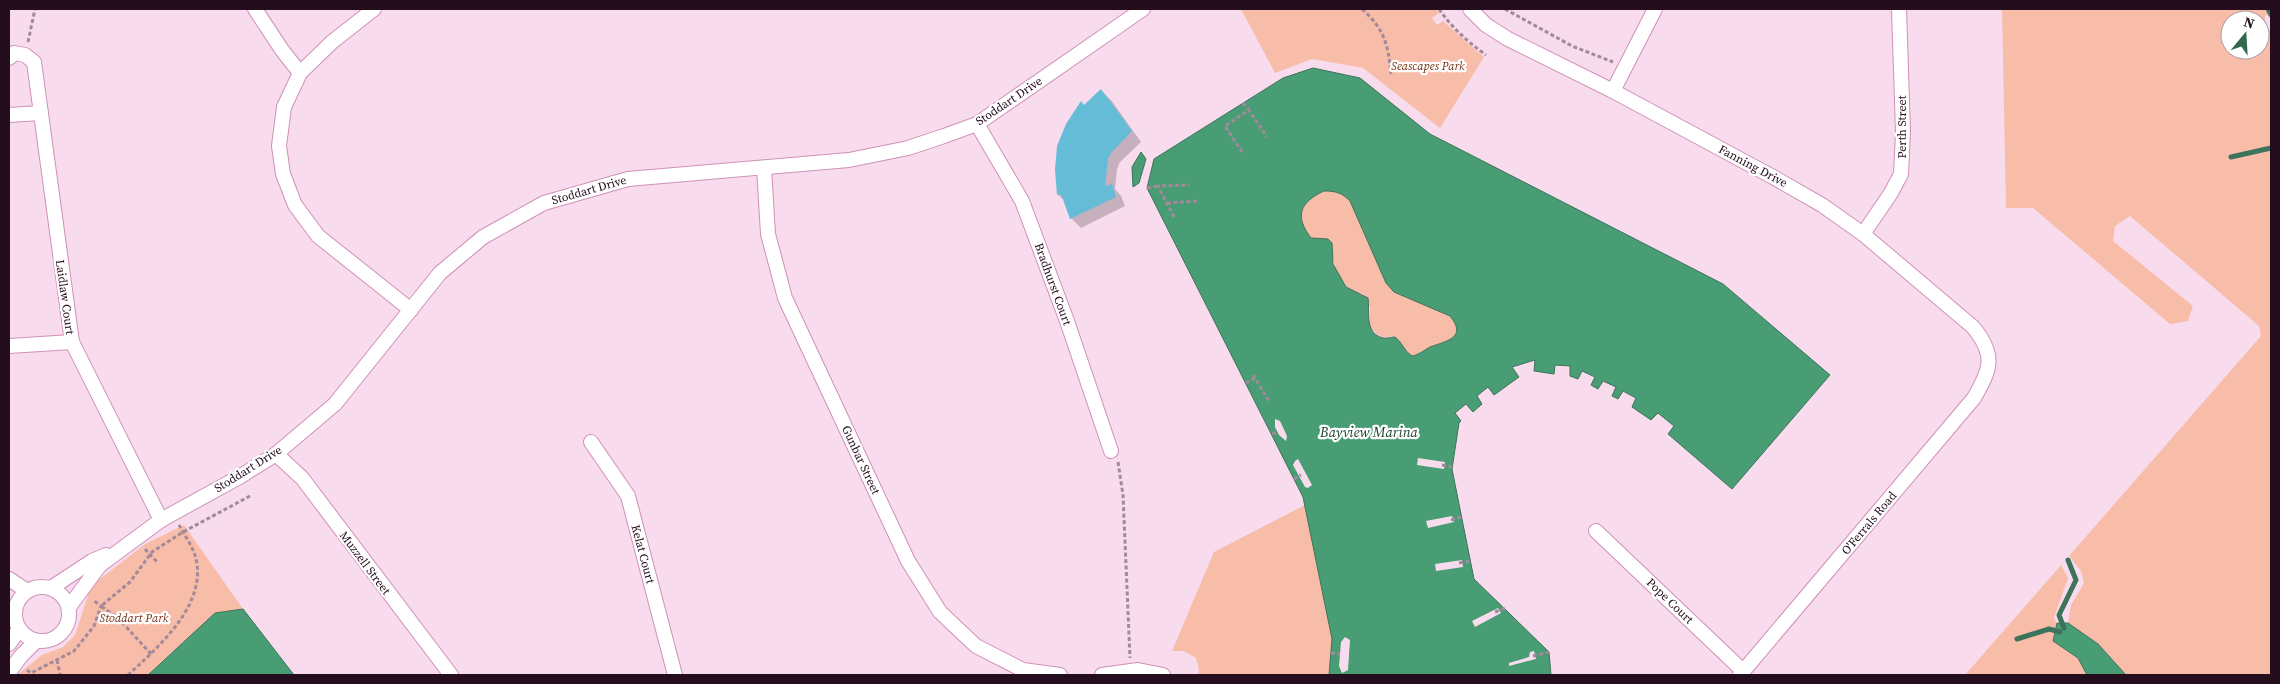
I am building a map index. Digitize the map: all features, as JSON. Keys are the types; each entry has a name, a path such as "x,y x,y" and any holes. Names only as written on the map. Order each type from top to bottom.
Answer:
{"street":[{"path":"255,9 300,73"},
{"path":"374,9 332,42 300,73 284,107 279,146 283,174 295,205 318,236 411,310"},
{"path":"1613,91 1655,9"},
{"name":"Perth Street","path":"1863,234 1891,193 1902,166 1899,9"},
{"name":"Stoddart Drive","path":"69,607 100,565 166,517 241,476 276,454 335,404 440,273 483,237 544,203 628,178 849,160 908,148 977,124 1136,11"},
{"name":"Fanning Drive","path":"1472,11 1508,39 1613,91 1795,189 1863,234 1973,327 1985,341 1989,366"},
{"path":"9,58 14,53 25,54"},
{"name":"Laidlaw Court","path":"25,54 34,62 72,342 166,517"},
{"path":"9,115 40,113"},
{"name":"Bradhurst Court","path":"977,124 1022,201 1067,321 1111,451"},
{"name":"Gunbar Street","path":"764,168 768,234 785,298 908,561 940,612 976,646 1022,673 1060,675"},
{"path":"9,346 72,342"},
{"name":"O'Ferrals Road","path":"1742,673 1963,412 1982,385 1989,366"},
{"name":"Kelat Court","path":"591,442 628,496 675,675"},
{"name":"Muzzell Street","path":"276,454 302,478 450,675"},
{"name":"Pope Court","path":"1596,531 1742,673"},
{"name":"Stoddart Drive","path":"51,588 92,561 123,548"},
{"path":"9,579 27,591"},
{"path":"39,587 51,588 65,599 69,607 70,618 66,629 58,637 48,641 36,641 26,637 19,629 12,608 27,591 39,587"},
{"path":"9,644 19,629"},
{"path":"13,667 36,641"},
{"path":"1102,675 1138,670 1163,675"}],"path":[{"path":"25,54 35,9"},
{"path":"1362,9 1374,20 1389,46 1391,74"},
{"path":"1439,9 1450,24 1467,41 1486,55"},
{"path":"1505,9 1572,46 1625,68"},
{"path":"1243,103 1267,137"},
{"path":"1242,152 1225,126 1248,110"},
{"path":"1147,188 1189,185"},
{"path":"1158,186 1174,217"},
{"path":"1167,203 1197,201"},
{"path":"1246,383 1254,377 1268,401"},
{"path":"1272,434 1277,432"},
{"path":"1111,451 1120,468 1123,495 1130,671"},
{"path":"1442,465 1452,467"},
{"path":"1294,479 1301,475"},
{"path":"31,673 74,651 94,626 101,606 130,582 152,552 183,532 250,496"},
{"path":"128,675 179,624 195,588 197,565 193,549 183,532 166,517"},
{"path":"1450,520 1462,517"},
{"path":"1459,563 1470,561"},
{"path":"80,590 118,618 151,654"},
{"path":"1495,612 1505,608"},
{"path":"1534,656 1549,652"},
{"path":"1331,653 1340,654"},
{"path":"56,660 60,675"},
{"path":"13,667 38,675"}],"green space":[{"name":"Seascapes Park","path":"1241,9 1436,9 1439,13 1432,18 1437,25 1443,21 1484,57 1440,128 1363,68 1312,59 1275,73"},
{"path":"2002,9 2271,9 2270,14 2270,10 2220,10 2220,60 2270,60 2271,32 2271,675 2126,675 2098,644 2068,623 2071,605 2084,583 2081,571 2069,556 2261,336 2259,326 2130,216 2115,226 2113,241 2193,306 2188,321 2170,324 2033,208 2006,208"},
{"path":"1324,191 1338,193 1350,201 1386,283 1394,292 1450,316 1457,329 1453,338 1412,356 1392,336 1384,338 1369,326 1370,308 1363,294 1354,292 1342,282 1335,268 1332,243 1328,239 1311,238 1302,223 1302,210 1305,205 1309,200"},
{"path":"1305,505 1332,639 1329,675 1198,675 1199,670 1196,658 1184,651 1172,651 1214,552"},
{"name":"Stoddart Park","path":"184,525 243,609 215,613 147,675 17,675 42,655 63,647 75,635 91,586 145,544"},
{"path":"2061,565 2068,578 2054,618 2057,623 2053,641 2078,658 2087,675 1965,675"}],"water":[{"name":"Bayview Marina","path":"1313,68 1360,78 1430,134 1723,284 1830,375 1732,489 1668,434 1674,426 1658,413 1651,420 1632,407 1636,398 1623,391 1618,399 1612,396 1616,387 1603,381 1598,389 1591,385 1595,377 1582,371 1578,379 1570,376 1570,366 1555,365 1554,374 1534,371 1535,360 1512,367 1519,377 1494,395 1488,387 1477,396 1482,404 1473,412 1466,404 1455,413 1461,421 1459,423 1452,469 1474,579 1549,652 1551,675 1329,675 1332,639 1303,497 1147,188 1154,159 1283,78","holes":["1324,191 1341,194 1350,201 1386,283 1394,292 1450,316 1457,329 1453,338 1412,356 1395,337 1383,338 1373,332 1369,321 1368,298 1346,287 1333,264 1332,243 1328,239 1311,238 1302,223 1301,216 1305,205 1309,200"]},
{"path":"1141,152 1146,159 1139,183 1133,187 1132,167"},
{"path":"243,609 294,675 148,675 215,613"},
{"path":"2057,623 2068,623 2098,644 2126,675 2087,675 2078,658 2053,641"}],"pier":[{"path":"1275,419 1280,421 1287,436 1286,441 1279,435 1275,427"},
{"path":"1418,458 1445,462 1444,469 1417,465"},
{"path":"1298,459 1312,485 1308,488 1305,487 1293,465"},
{"path":"1452,516 1454,522 1428,528 1426,521"},
{"path":"1462,560 1463,567 1436,571 1435,564"},
{"path":"1498,608 1501,613 1475,627 1472,621"},
{"path":"1345,637 1350,640 1348,670 1342,673 1339,666 1341,642"},
{"path":"1534,651 1536,659 1509,666 1509,663 1529,657 1530,652"}],"building":[{"path":"1101,89 1132,131 1111,153 1108,159 1105,186 1112,184 1116,197 1070,219 1061,194 1057,195 1055,170 1057,146 1066,124 1081,101 1084,105"}],"waterway":[{"path":"2268,9 2271,15"},
{"path":"2231,157 2271,148"},
{"path":"2064,628 2059,615 2076,580 2068,560"},
{"path":"2017,639 2049,629 2060,632"}]}
